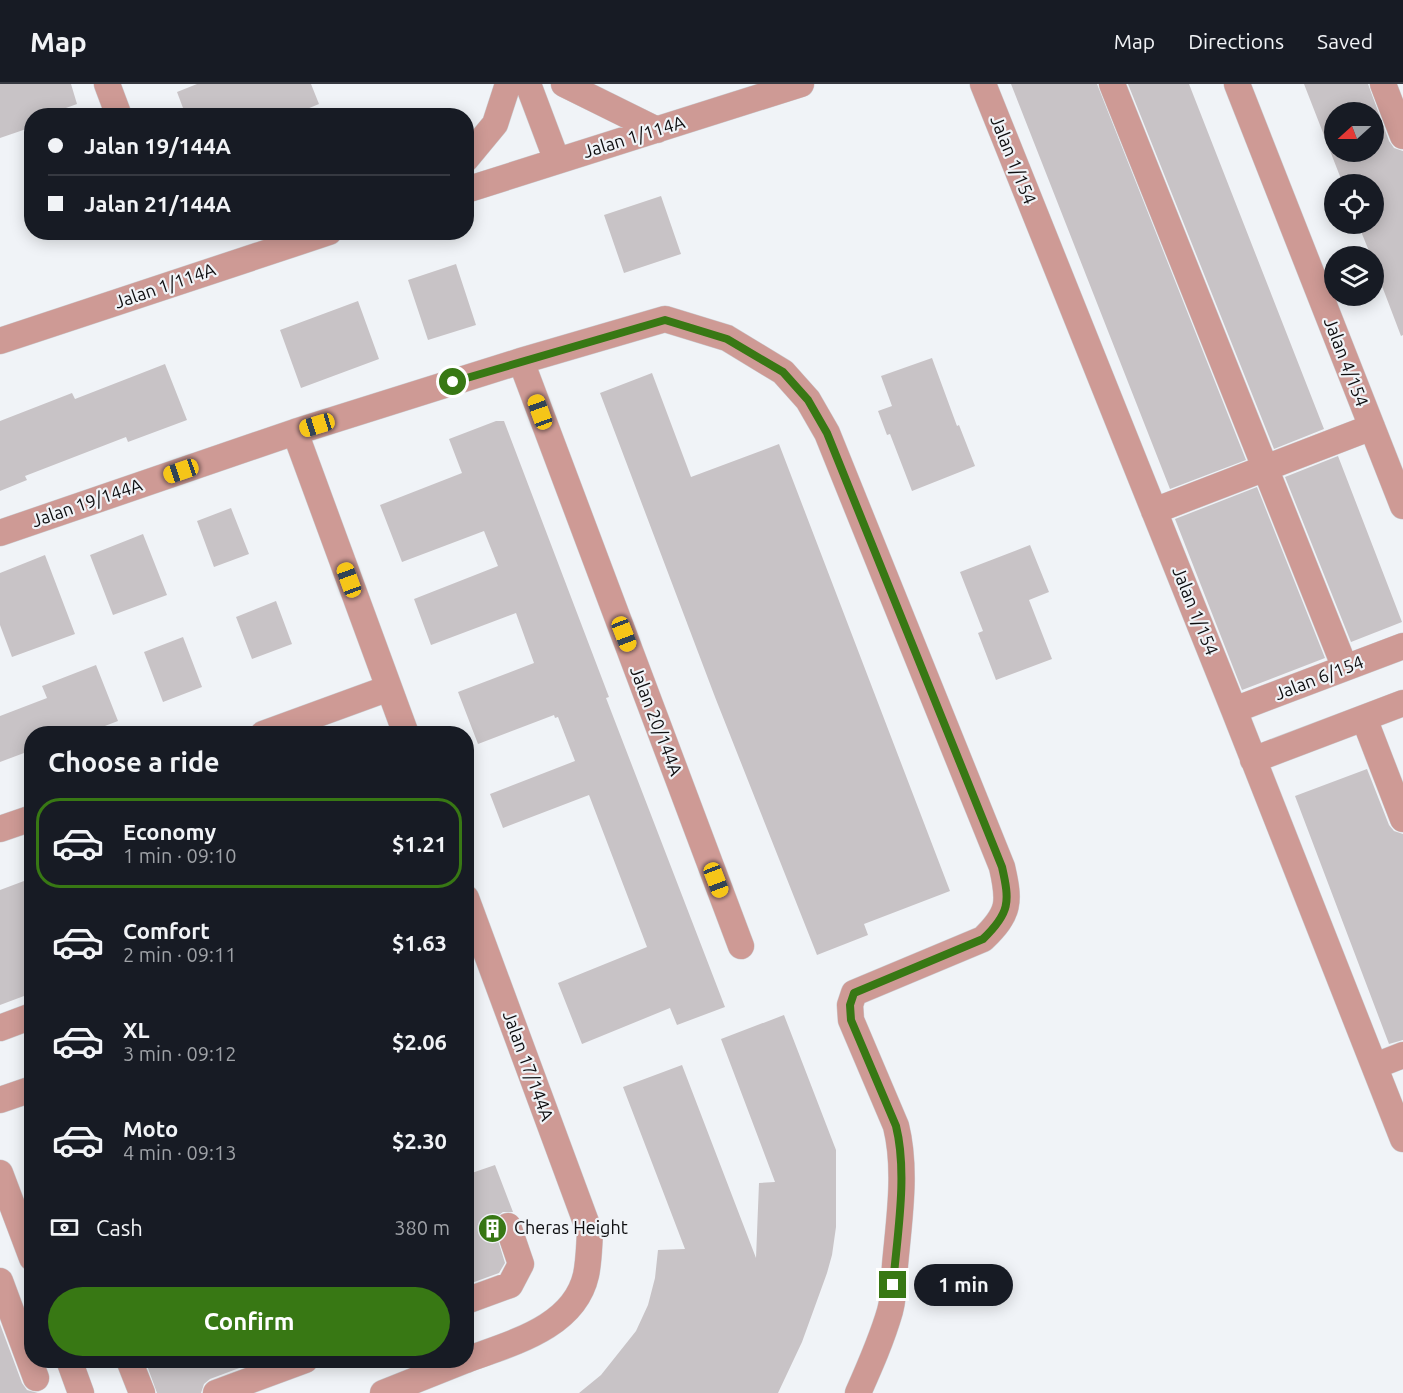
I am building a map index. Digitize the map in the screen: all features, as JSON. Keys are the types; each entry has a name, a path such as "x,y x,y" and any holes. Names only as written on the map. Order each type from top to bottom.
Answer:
{"street":[{"path":"107,84 116,108"},
{"path":"474,149 495,123 508,84"},
{"path":"528,84 557,161"},
{"path":"564,84 657,130"},
{"name":"Jalan 1/114A","path":"474,187 801,84"},
{"name":"Jalan 1/154","path":"982,84 1234,710 1403,1139"},
{"path":"1112,84 1345,668"},
{"name":"Jalan 4/154","path":"1237,84 1403,506"},
{"path":"1383,84 1403,136"},
{"name":"Jalan 1/114A","path":"0,341 305,240"},
{"name":"Jalan 19/144A","path":"0,533 295,432 521,361 665,320 727,339 783,372 808,400 827,433 1002,867 1007,890 1005,912 996,927 983,939 854,993 850,1005 851,1020 896,1126 901,1164 891,1309 858,1393"},
{"name":"Jalan 20/144A","path":"521,361 741,946"},
{"path":"1154,511 1372,427"},
{"path":"295,432 403,726"},
{"name":"Jalan 6/154","path":"1234,710 1403,646"},
{"path":"285,726 389,688"},
{"path":"1253,760 1403,703"},
{"path":"1364,718 1403,819"},
{"path":"0,829 24,821"},
{"name":"Jalan 17/144A","path":"474,935 590,1233 586,1276 569,1310 535,1334 474,1357"},
{"path":"0,1028 24,1019"},
{"path":"1375,1066 1403,1055"},
{"path":"0,1100 24,1092"},
{"path":"0,1173 24,1237"},
{"path":"474,1298 510,1285 521,1264 508,1226"},
{"path":"0,1281 24,1346"},
{"path":"32,1368 36,1378"},
{"path":"72,1368 81,1393"},
{"path":"132,1368 142,1393"},
{"path":"216,1393 283,1368"},
{"path":"382,1393 446,1368"}],"building":[{"path":"0,84 71,84 77,104 66,108 24,108 24,130 0,138"},
{"path":"197,84 311,84 319,104 309,108 183,108 177,92"},
{"path":"1011,84 1097,84 1246,460 1170,489"},
{"path":"1128,84 1189,84 1324,429 1274,449"},
{"path":"1304,84 1368,84 1375,102 1324,102 1324,135"},
{"path":"1384,127 1394,148 1403,151 1403,335 1401,336 1384,291 1384,246 1367,246 1362,234 1384,234 1384,174 1339,174 1334,162 1384,162"},
{"path":"661,196 681,254 624,273 604,215"},
{"path":"456,264 476,325 428,340 408,280"},
{"path":"358,301 379,359 301,388 280,330"},
{"path":"932,358 957,426 959,425 975,466 912,491 890,434 887,435 878,411 892,406 881,376"},
{"path":"165,364 187,420 128,442 126,437 25,476 27,480 0,491 0,421 72,393 75,399"},
{"path":"652,373 691,477 779,444 950,891 864,924 868,935 817,955 715,697 600,393"},
{"path":"496,421 504,421 609,697 606,698 725,1007 677,1025 670,1008 582,1044 558,983 647,947 589,795 503,828 490,794 575,761 558,717 555,718 554,715 478,744 474,726 471,726 458,692 534,663 516,613 431,645 414,599 498,566 484,531 402,562 380,505 462,473 449,439"},
{"path":"1338,456 1402,622 1351,642 1285,477"},
{"path":"1257,487 1325,658 1242,690 1175,519"},
{"path":"231,508 249,554 214,567 197,521"},
{"path":"143,534 167,595 113,615 90,555"},
{"path":"1030,545 1049,592 1029,600 1052,659 996,680 978,633 983,631 960,572"},
{"path":"45,555 75,634 12,657 0,625 0,573"},
{"path":"276,601 292,644 252,659 236,617"},
{"path":"183,637 202,687 163,702 144,652"},
{"path":"96,665 118,721 105,726 24,726 24,753 0,762 0,716 47,698 42,686"},
{"path":"1367,769 1389,825 1394,831 1403,834 1403,1040 1389,1044 1295,796"},
{"path":"24,881 24,996 0,1005 0,890"},
{"path":"784,1015 836,1150 836,1227 827,1273 802,1342 778,1393 579,1393 601,1375 636,1331 648,1305 655,1278 658,1250 685,1249 623,1087 682,1065 756,1258 759,1183 775,1182 721,1039"},
{"path":"495,1165 513,1212 503,1212 496,1217 493,1224 505,1263 499,1273 474,1282 474,1172"},
{"path":"0,1324 22,1383 27,1390 38,1393 0,1393"},
{"path":"148,1368 240,1368 210,1379 204,1384 201,1393 157,1393"}],"place":[{"name":"Cheras Height","path":"493,1228"}],"route":[{"path":"453,382 665,320 727,339 783,372 808,400 827,433 1002,867 1007,890 1005,912 996,927 983,939 854,993 850,1005 851,1020 896,1126 900,1145 901,1164 893,1285"}]}
